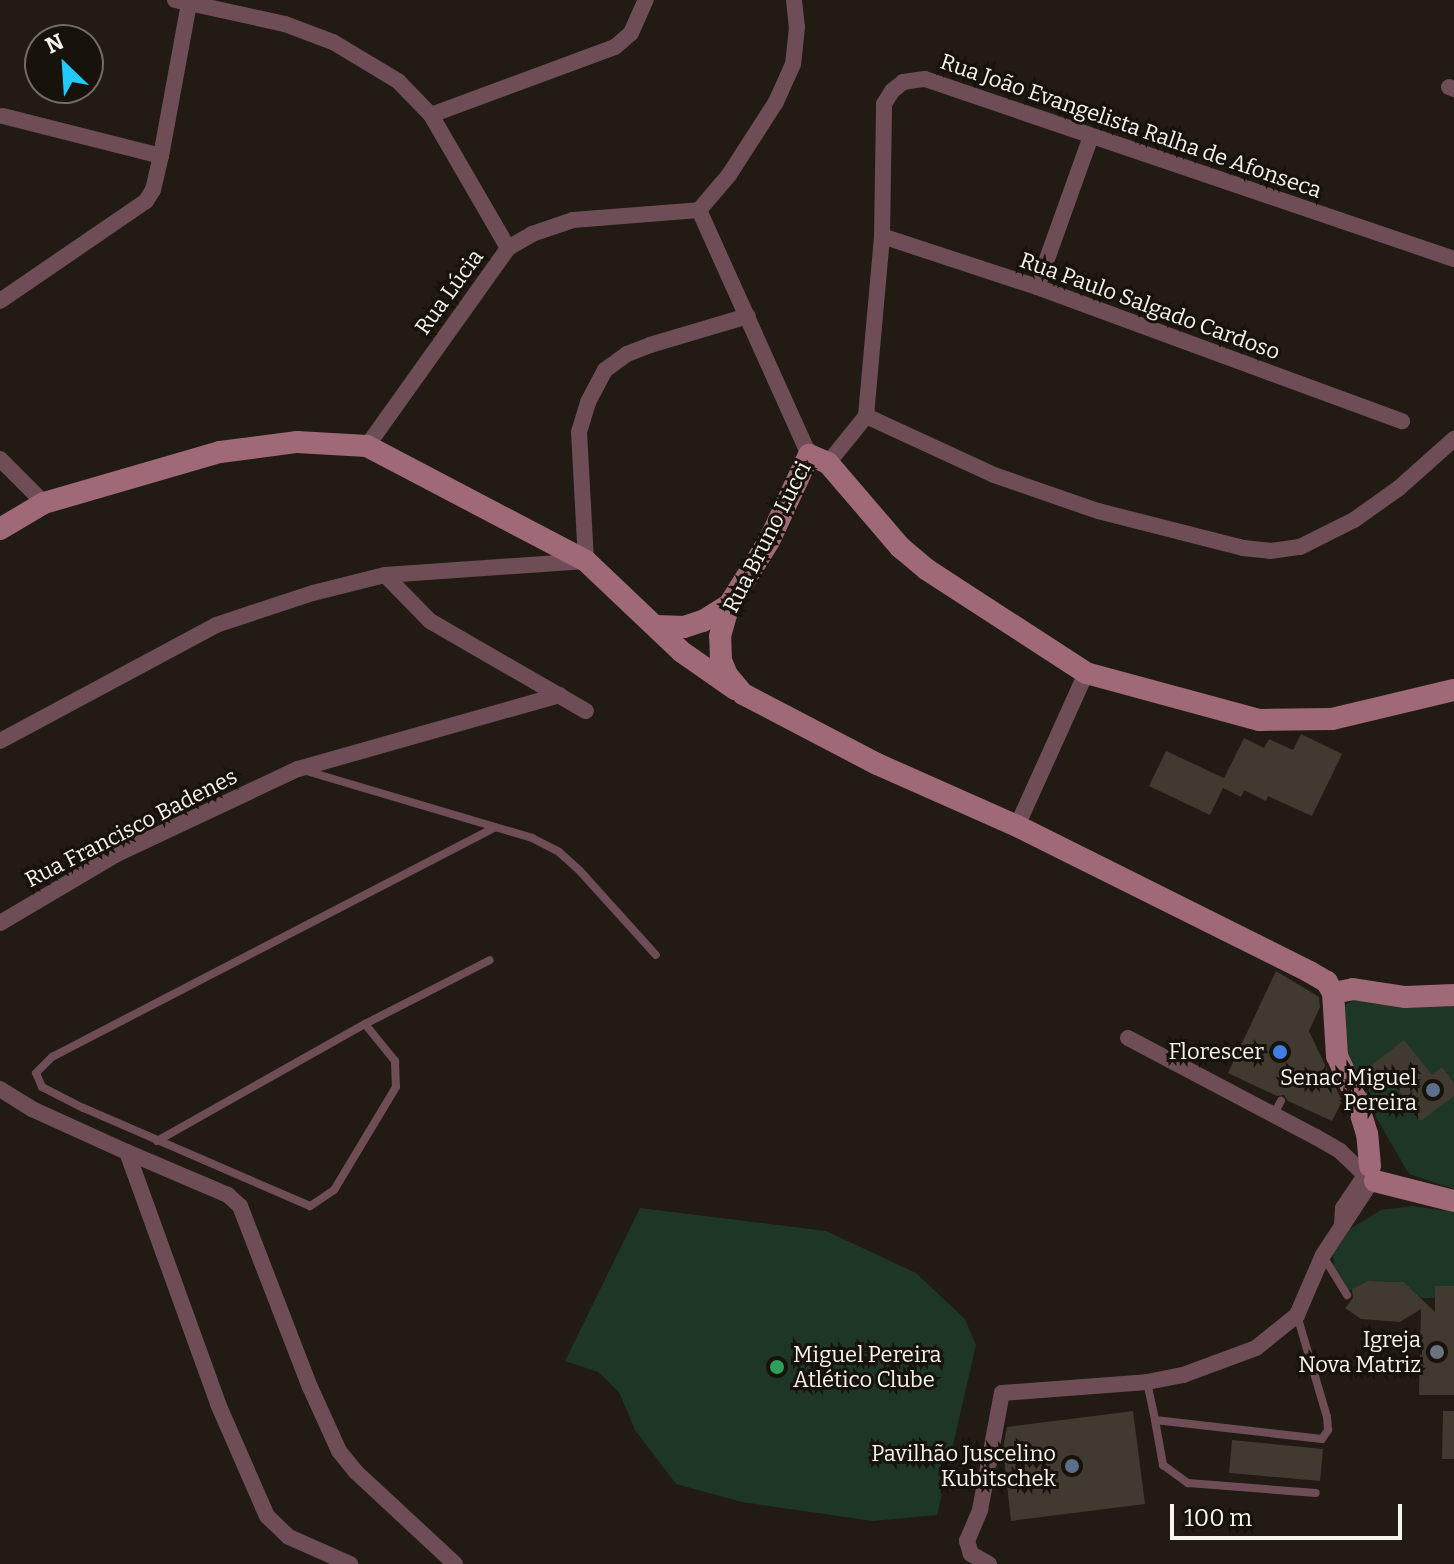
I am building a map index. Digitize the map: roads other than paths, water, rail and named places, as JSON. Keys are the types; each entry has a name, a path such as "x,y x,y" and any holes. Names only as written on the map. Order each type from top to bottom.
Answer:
{"street":[{"path":"431,115 615,47 631,33 646,0"},
{"path":"699,210 729,175 776,102 793,64 797,27 794,0"},
{"path":"0,301 136,210 153,190 161,156 182,2 285,24 333,42 398,81 431,115 508,248"},
{"name":"Rua João Evangelista Ralha de Afonseca","path":"866,416 882,236 884,104 892,91 903,82 925,79 1454,259"},
{"path":"3,116 161,156"},
{"path":"1037,287 1091,136"},
{"name":"Rua Lúcia","path":"367,446 508,248 532,234 573,220 699,210"},
{"name":"Rua Bruno Lucci","path":"699,210 818,459 729,605 720,636 721,660 727,675 743,694 877,764 1017,826 1323,979 1333,993"},
{"name":"Rua Paulo Salgado Cardoso","path":"882,236 1037,287 1402,421"},
{"path":"586,561 579,432 588,402 605,370 627,354 650,345 748,316"},
{"path":"1454,439 1399,488 1354,520 1300,547 1270,551 1243,548 1098,511 994,475 866,416 818,459 900,547 926,569 1086,673 1259,720 1332,719 1454,690"},
{"path":"0,529 44,503 220,452 297,442 367,446 586,561 701,668 743,694"},
{"path":"0,459 44,503"},
{"path":"0,741 216,625 313,593 385,575 586,561"},
{"path":"385,575 430,621 586,711"},
{"path":"657,626 684,627 703,621 729,605"},
{"path":"1017,826 1086,673"},
{"name":"Rua Francisco Badenes","path":"0,923 146,839 298,769 560,695"},
{"path":"989,1564 971,1554 967,1541 980,1510 999,1396 1005,1391 1147,1382 1183,1375 1256,1348 1297,1315 1323,1255 1342,1226 1343,1208 1370,1175 1367,1134 1356,1097 1337,1056 1333,993 1353,989 1405,997 1454,995"},
{"path":"1128,1038 1278,1108 1370,1175 1454,1201"},
{"path":"0,1089 79,1130 228,1195 240,1206 304,1373 339,1451 356,1472 455,1564"},
{"path":"127,1152 218,1404 267,1516 289,1537 350,1564"},
{"path":"1370,1175 1454,1194"}],"lane":[{"path":"298,769 532,838 559,852 656,955"},
{"path":"365,1024 395,1061 396,1087 334,1190 310,1206 298,1204 42,1087 36,1073 39,1066 495,827"},
{"path":"157,1141 365,1024 490,960"},
{"path":"1323,1255 1347,1295"},
{"path":"1155,1420 1322,1439 1328,1430 1327,1417 1297,1315"},
{"path":"1147,1382 1163,1465 1175,1478 1188,1483 1316,1493"}],"place":[{"name":"Florescer","path":"1280,1052"},
{"name":"Senac Miguel Pereira","path":"1433,1090"},
{"name":"Igreja Nova Matriz","path":"1437,1352"},
{"name":"Miguel Pereira Atlético Clube","path":"777,1367"},
{"name":"Pavilhão Juscelino Kubitschek","path":"1072,1466"}]}
